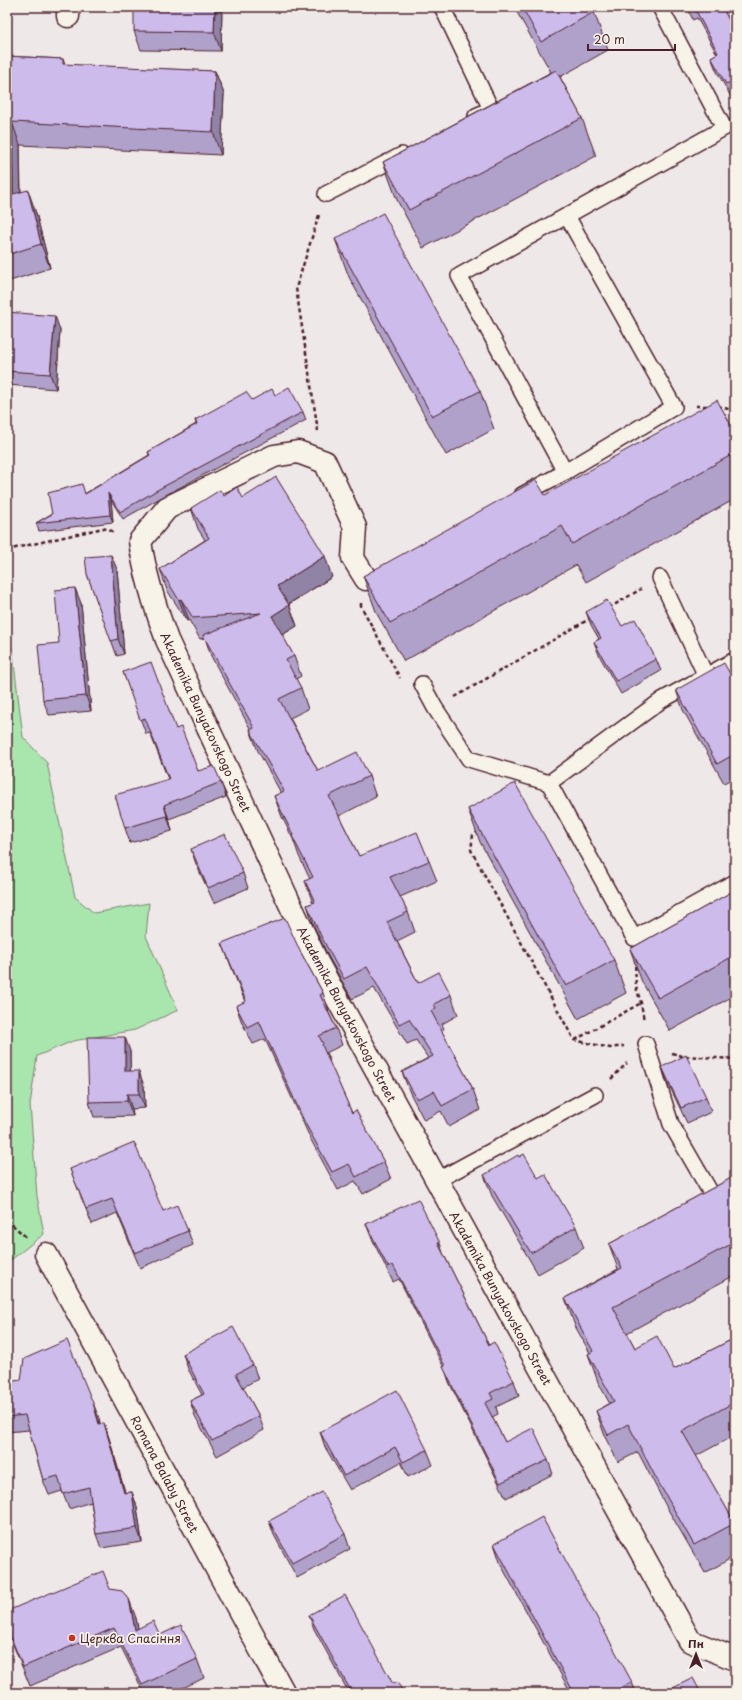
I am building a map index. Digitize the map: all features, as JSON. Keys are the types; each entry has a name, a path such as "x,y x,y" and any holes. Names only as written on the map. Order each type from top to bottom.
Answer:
{"street":[{"name":"Akademika Bunyakovskogo Street","path":"373,575 353,558 355,527 325,462 298,452 274,456 167,508 140,541 143,562 152,599 167,640 317,962 690,1641 735,1659"},
{"name":"Romana Balaby Street","path":"46,1254 284,1693"}],"lane":[{"path":"442,7 491,109 464,123"},
{"path":"565,472 459,276 724,128 660,7"},
{"path":"326,194 416,148"},
{"path":"510,501 565,472 674,407 567,216"},
{"path":"660,578 706,676"},
{"path":"549,783 662,700 735,660"},
{"path":"422,684 435,708 469,758 549,783 634,938 735,882"},
{"path":"646,1044 671,1124 715,1200"},
{"path":"436,1181 595,1095"},
{"path":"701,1208 735,1189"}],"path":[{"path":"309,456 318,431 296,288 326,194"},
{"path":"674,407 709,406"},
{"path":"716,406 735,411"},
{"path":"7,550 103,528"},
{"path":"373,575 361,606 401,680 422,684"},
{"path":"606,609 660,578"},
{"path":"435,708 592,617"},
{"path":"480,831 473,835 472,850 574,1040 610,1048 646,1044 682,1056 735,1059"},
{"path":"634,938 636,987 641,1003 646,1044"},
{"path":"574,1040 641,1003"},
{"path":"595,1095 646,1044"}],"green space":[{"path":"7,607 23,737 47,763 75,897 94,913 149,903 146,936 178,1010 135,1030 73,1041 37,1056 30,1105 37,1196 44,1234 7,1263"}],"building":[{"path":"134,7 215,7 214,32 134,31"},
{"path":"522,7 591,7 594,12 541,42"},
{"path":"694,7 732,7 724,11 735,31 735,80 726,84 711,57 718,53"},
{"path":"7,56 63,59 63,64 215,71 213,132 12,122 13,194 28,190 41,244 7,255"},
{"path":"556,70 582,118 409,210 383,162"},
{"path":"383,213 480,391 432,416 335,239"},
{"path":"735,268 735,283 729,271"},
{"path":"7,312 55,316 50,374 7,371"},
{"path":"289,387 303,412 159,489 120,512 108,493 110,515 36,523 52,514 48,493 82,484 85,494 150,455 148,452 197,424 195,420 246,392 252,400 272,389 275,395"},
{"path":"717,400 735,432 735,453 572,544 562,526 390,623 363,576 536,480 545,495"},
{"path":"276,477 325,556 277,586 289,605 272,616 294,656 286,660 301,688 279,699 318,771 357,752 369,776 329,796 359,856 417,832 429,861 390,877 408,912 387,922 418,983 439,972 451,995 434,1004 436,1008 431,1011 473,1089 442,1106 434,1091 417,1099 402,1072 433,1056 409,1019 399,1024 367,967 344,979 321,936 307,905 315,902 305,881 313,877 274,796 284,791 250,730 254,728 203,635 261,613 193,618 181,599 179,600 160,569 209,538 191,508 220,490 224,496 237,487 243,498"},
{"path":"111,555 118,639 111,641 87,574 85,557"},
{"path":"75,588 86,696 43,700 38,645 59,643 55,590"},
{"path":"607,600 622,626 635,619 656,659 616,681 594,642 601,638 586,612"},
{"path":"151,662 176,729 181,727 198,771 214,766 221,782 164,805 167,816 125,828 115,795 169,779 145,718 140,720 123,672"},
{"path":"724,663 735,683 735,754 717,764 676,690"},
{"path":"515,783 614,960 566,986 468,809"},
{"path":"225,834 243,873 208,888 191,849"},
{"path":"735,890 735,955 658,998 630,949"},
{"path":"285,918 300,951 323,993 320,995 336,1028 319,1036 323,1044 322,1045 352,1113 356,1110 384,1162 356,1177 349,1164 332,1172 305,1123 259,1021 247,1027 236,1006 246,1001 222,943"},
{"path":"87,1037 125,1037 125,1071 139,1071 139,1094 127,1094 127,1101 89,1102"},
{"path":"686,1055 706,1097 681,1108 662,1067"},
{"path":"134,1142 163,1211 177,1205 188,1231 135,1253 112,1199 86,1209 70,1169"},
{"path":"524,1154 538,1178 545,1174 576,1227 531,1253 484,1175 518,1155 519,1157"},
{"path":"735,1176 735,1242 613,1307 635,1348 657,1336 674,1369 735,1338 735,1407 733,1403 682,1431 735,1523 694,1545 656,1478 628,1424 608,1435 596,1411 614,1401 588,1354 593,1351 565,1298 622,1268 609,1244"},
{"path":"418,1199 440,1243 438,1243 489,1345 494,1342 514,1381 490,1393 493,1399 485,1403 505,1442 533,1428 548,1460 500,1483 443,1367 445,1366 393,1265 388,1267 366,1224"},
{"path":"233,1327 253,1365 236,1374 259,1416 212,1441 190,1401 204,1394 183,1354"},
{"path":"67,1340 93,1403 99,1424 104,1423 124,1493 132,1492 137,1528 96,1534 89,1487 63,1494 58,1476 43,1480 25,1415 7,1417 7,1382 21,1380 24,1359"},
{"path":"397,1390 427,1450 403,1462 395,1447 344,1476 320,1432"},
{"path":"322,1492 345,1534 292,1563 269,1521"},
{"path":"542,1517 632,1682 611,1693 574,1693 494,1544"},
{"path":"103,1571 110,1589 122,1591 129,1599 135,1630 153,1621 160,1635 181,1625 197,1659 142,1685 114,1628 23,1667 7,1628 7,1611"},
{"path":"345,1595 393,1684 397,1682 404,1693 352,1693 309,1615"},
{"path":"693,1678 701,1693 663,1693"}],"place":[{"name":"Церква Спасіння","path":"72,1638"}]}
